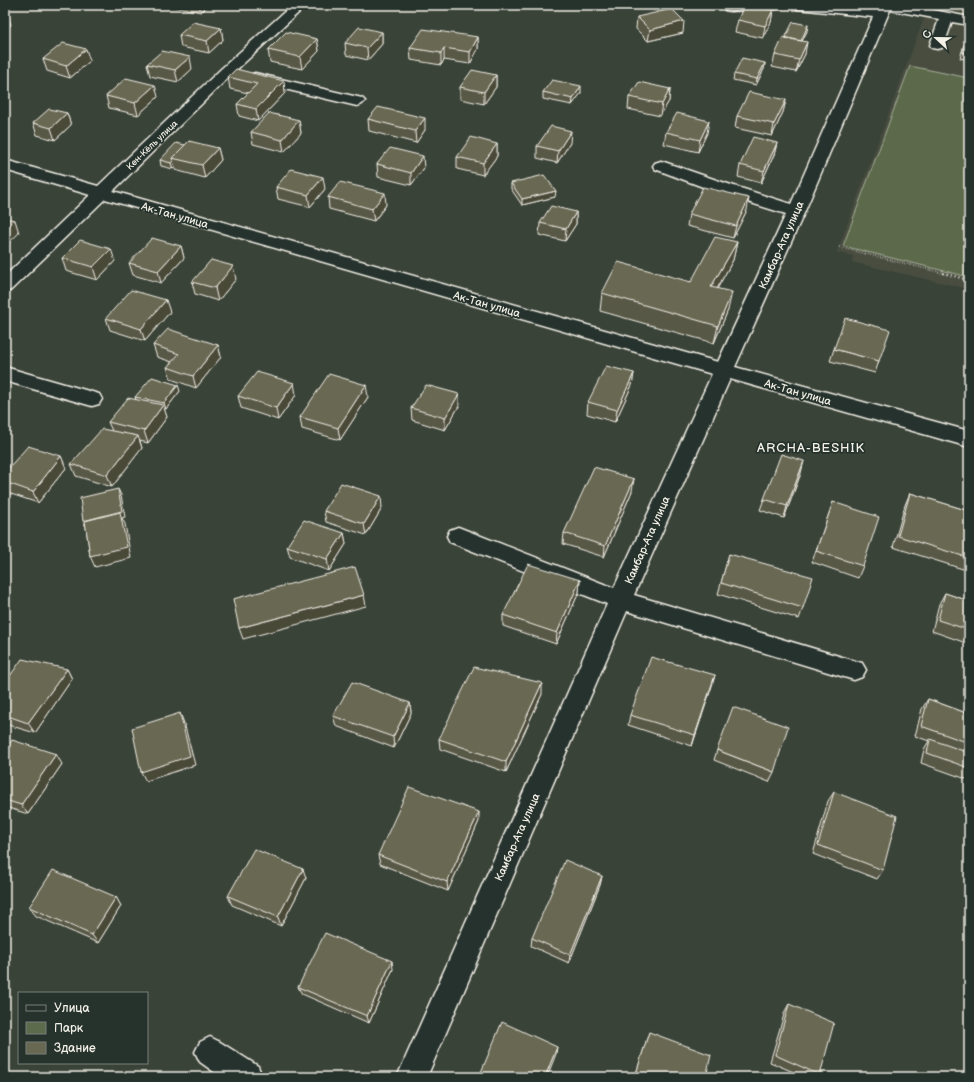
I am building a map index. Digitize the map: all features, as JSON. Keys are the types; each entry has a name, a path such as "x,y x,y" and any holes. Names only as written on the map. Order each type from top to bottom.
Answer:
{"street":[{"name":"Кен-Кёль улица","path":"5,286 102,194 227,71 300,5"},
{"path":"730,7 776,5"},
{"path":"798,5 884,8 969,20"},
{"name":"Камбар-Ата улица","path":"412,1077 620,600 796,211 884,8"},
{"path":"937,45 947,17"},
{"path":"227,71 357,102"},
{"name":"Ак-Тан улица","path":"5,165 724,371 969,439"},
{"path":"661,166 724,189 796,211"},
{"path":"5,374 92,399"},
{"path":"458,536 620,600 854,670"},
{"path":"210,1052 247,1077"}],"path":[{"path":"839,247 969,280"}],"shaded area":[{"path":"929,5 969,5 969,289 852,262 853,256 837,252"}],"green space":[{"path":"910,66 969,78 969,277 843,246"}],"building":[{"path":"744,5 773,10 765,26 738,20"},
{"path":"672,9 684,21 650,30 637,17"},
{"path":"193,22 221,28 207,41 179,35"},
{"path":"793,22 808,25 801,41 785,38"},
{"path":"359,27 382,32 367,48 345,43"},
{"path":"423,29 478,37 470,52 444,48 441,53 410,48"},
{"path":"286,32 317,39 300,57 268,50"},
{"path":"783,37 807,42 799,60 775,55"},
{"path":"63,43 86,49 66,66 43,59"},
{"path":"964,45 969,46 969,54 962,52"},
{"path":"162,51 190,57 175,70 147,64"},
{"path":"742,58 765,63 757,79 734,74"},
{"path":"236,69 284,81 256,109 237,104 257,84 228,77"},
{"path":"472,70 496,75 484,92 460,87"},
{"path":"126,78 155,85 135,103 106,96"},
{"path":"552,80 581,86 573,99 543,92"},
{"path":"639,82 670,89 662,104 629,97"},
{"path":"749,92 786,100 774,124 737,116"},
{"path":"378,107 425,118 415,131 368,119"},
{"path":"49,109 67,113 51,128 33,123"},
{"path":"269,113 299,120 282,140 251,132"},
{"path":"677,113 709,121 700,140 666,132"},
{"path":"551,126 571,131 558,151 537,146"},
{"path":"471,137 497,144 483,163 457,157"},
{"path":"753,137 777,143 764,171 740,165"},
{"path":"189,141 218,148 202,165 172,158"},
{"path":"176,143 185,145 172,158 173,161 171,163 160,160"},
{"path":"390,148 423,156 411,173 377,164"},
{"path":"291,169 323,177 308,195 276,187"},
{"path":"544,175 556,191 522,199 511,183"},
{"path":"340,182 385,193 372,209 328,197"},
{"path":"703,187 749,198 736,226 689,214"},
{"path":"551,206 576,212 566,229 540,223"},
{"path":"5,218 15,220 5,230"},
{"path":"715,237 737,242 711,287 732,292 718,326 602,293 618,262 691,282"},
{"path":"152,238 181,246 158,271 129,263"},
{"path":"80,240 111,249 93,267 62,258"},
{"path":"211,260 233,266 215,288 192,282"},
{"path":"131,290 166,300 141,329 106,318"},
{"path":"845,318 890,330 879,361 834,349"},
{"path":"168,329 218,345 193,376 167,367 179,354 153,345"},
{"path":"606,366 634,373 617,410 588,402"},
{"path":"257,372 294,383 276,408 238,396"},
{"path":"329,374 366,385 338,428 300,417"},
{"path":"152,377 178,385 164,403 135,397"},
{"path":"426,385 459,394 445,418 411,408"},
{"path":"128,398 163,405 144,431 108,422"},
{"path":"102,429 138,436 107,475 71,464"},
{"path":"28,446 61,456 33,492 5,482 5,472"},
{"path":"781,454 804,461 787,506 764,499"},
{"path":"594,467 634,479 605,546 564,533"},
{"path":"341,483 381,496 364,524 324,511"},
{"path":"118,489 122,511 83,521 80,498"},
{"path":"910,493 969,511 969,558 898,536"},
{"path":"833,502 879,517 863,566 816,551"},
{"path":"120,512 127,547 90,556 85,521"},
{"path":"304,520 344,533 327,559 287,546"},
{"path":"729,554 813,577 803,608 721,583"},
{"path":"528,564 580,580 557,633 503,615"},
{"path":"355,567 364,595 239,628 233,599"},
{"path":"945,593 969,601 969,630 938,620"},
{"path":"651,657 715,675 695,735 630,715"},
{"path":"22,659 67,669 28,723 5,715 5,683"},
{"path":"474,667 542,683 506,762 439,739"},
{"path":"352,682 410,703 393,737 333,716"},
{"path":"928,699 969,714 969,743 921,726"},
{"path":"733,707 788,727 774,772 717,750"},
{"path":"180,713 190,756 141,772 132,728"},
{"path":"930,739 969,753 969,768 927,753"},
{"path":"12,740 56,754 21,805 5,800 5,751"},
{"path":"409,787 479,812 447,882 378,855"},
{"path":"834,792 897,816 883,870 818,845"},
{"path":"254,849 303,869 278,917 228,896"},
{"path":"565,860 602,876 570,955 532,938"},
{"path":"53,870 116,897 92,935 29,907"},
{"path":"325,933 392,961 367,1016 298,987"},
{"path":"789,1004 834,1023 820,1075 775,1055"},
{"path":"502,1022 557,1047 545,1077 479,1077"},
{"path":"649,1032 711,1055 706,1077 635,1077"}],"district":[{"name":"ARCHA-BESHIK","path":"811,447"}]}
